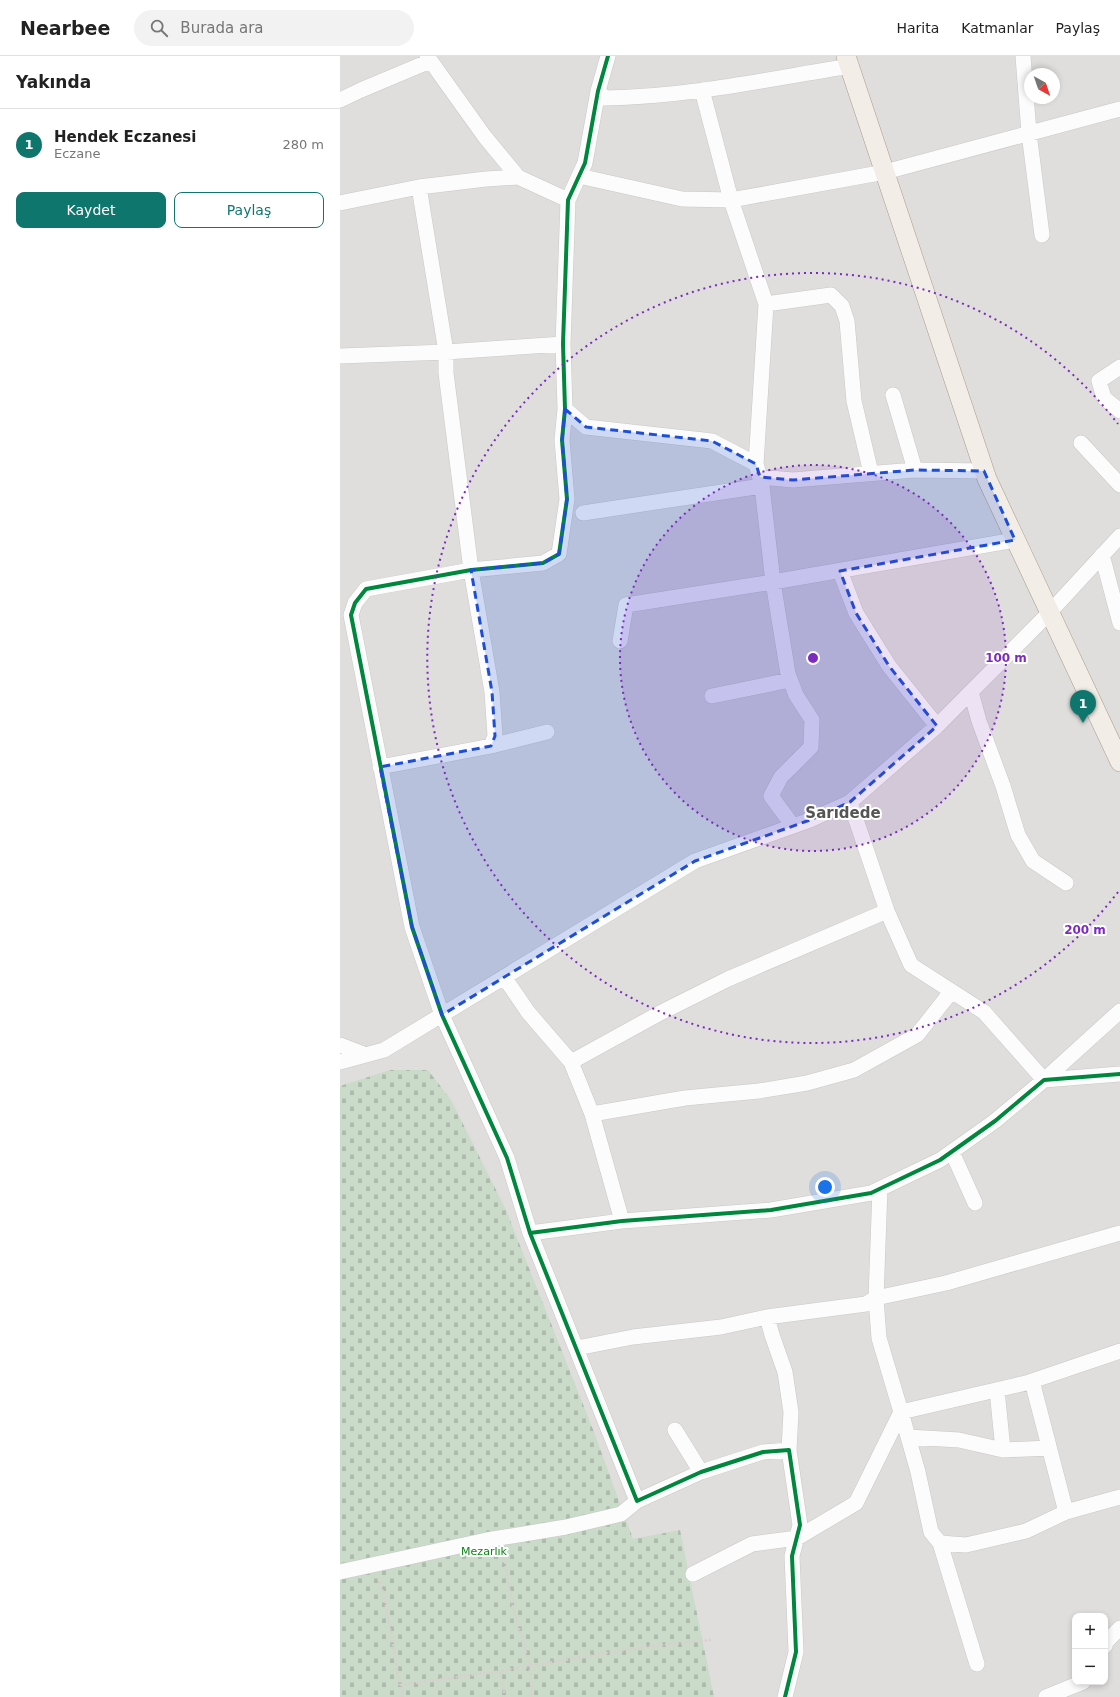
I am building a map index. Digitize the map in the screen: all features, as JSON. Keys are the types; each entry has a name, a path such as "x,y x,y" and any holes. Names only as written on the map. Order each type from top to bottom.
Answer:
{"main road":[{"path":"848,61 984,471 1120,762"}],"street":[{"path":"608,56 598,91 585,163 568,200 563,344 566,409 562,440 567,500 559,554 543,563 471,570 366,589 355,603 351,615 412,927 442,1014 507,1158 530,1234 577,1348 637,1501"},
{"path":"1023,56 1042,235"},
{"path":"340,100 429,59 485,137 518,177 568,200"},
{"path":"598,91 605,98 636,97 702,90 848,61"},
{"path":"702,90 731,200 766,304 760,476 788,674 796,695 812,720 811,747 781,777 771,796 793,826"},
{"path":"579,176 682,199 731,200 885,172 1120,109"},
{"path":"340,203 419,187 486,178 518,177"},
{"path":"419,187 446,352 446,373 471,570 492,692 495,736 491,746"},
{"path":"766,304 831,295 842,306 847,321 854,401 871,473"},
{"path":"340,356 446,352 563,344"},
{"path":"1120,366 1099,381 1104,398 1120,411"},
{"path":"893,395 915,470"},
{"path":"566,409 586,428 712,440 760,476"},
{"path":"1081,443 1120,485"},
{"path":"583,513 760,476 793,480 915,470 984,471"},
{"path":"340,1062 384,1050 695,861 810,820 850,802 937,726 1050,612 1120,536"},
{"path":"620,641 626,605 840,571 1015,540"},
{"path":"1102,555 1120,623"},
{"path":"840,571 856,613 889,666 937,726"},
{"path":"712,696 790,680"},
{"path":"971,692 979,721 1003,786 1018,835 1033,860 1066,883"},
{"path":"380,767 491,746 547,732"},
{"path":"850,802 887,911 912,965 951,992 984,1012 1044,1080"},
{"path":"571,1062 662,1012 728,979 887,911"},
{"path":"504,977 528,1012 571,1062 592,1114 622,1221"},
{"path":"592,1114 686,1098 759,1091 806,1083 854,1070 917,1035 951,992"},
{"path":"530,1234 622,1221 771,1210 871,1193 940,1160 995,1121 1044,1080 1120,1011"},
{"path":"340,1045 366,1055"},
{"path":"1044,1080 1120,1074"},
{"path":"952,1152 975,1203"},
{"path":"880,1189 876,1298 879,1338 918,1472 931,1532 940,1543 977,1664"},
{"path":"577,1348 633,1337 721,1327 767,1317 866,1304 876,1298 946,1283 1120,1234"},
{"path":"767,1317 786,1379 791,1412 789,1450 800,1525 792,1556 796,1652 783,1696"},
{"path":"901,1412 1032,1381 1120,1351"},
{"path":"1032,1381 1066,1512"},
{"path":"997,1390 1003,1450"},
{"path":"693,1574 752,1544 797,1538 856,1503 901,1412"},
{"path":"675,1430 701,1472"},
{"path":"908,1437 959,1440 1003,1450 1049,1448"},
{"path":"340,1572 501,1538 566,1527 620,1514 637,1501 701,1472 763,1452 789,1450"},
{"path":"940,1543 966,1545 1026,1531 1066,1512 1120,1497"},
{"path":"1108,1640 1120,1628"},
{"path":"1046,1697 1076,1685"}],"path":[{"path":"501,1538 512,1604 530,1666 532,1697"},
{"path":"374,1564 384,1595 402,1697"},
{"path":"400,1685 530,1666 642,1647 711,1640"},
{"path":"500,1670 505,1697"}],"highlighted area":[{"path":"565,409 586,427 712,441 756,464 760,477 793,480 915,470 984,471 1015,540 840,571 856,613 889,666 937,726 850,802 810,820 695,861 442,1015 412,927 380,767 491,746 495,736 492,692 471,570 543,563 559,554 567,499 562,440"}],"shaded area":[{"path":"340,56 1120,56 1120,1697 385,1697 340,1238"}],"green space":[{"name":"Mezarlık","path":"390,1070 428,1070 451,1100 506,1210 594,1432 633,1539 680,1530 714,1697 340,1697 340,1086"}],"cycle path":[{"path":"530,1233 507,1158 442,1015 412,927 351,615 355,603 366,589 471,570 543,563 559,554 567,499 562,440 565,409 563,344 568,200 585,163 598,91 608,56"},
{"path":"785,1697 796,1652 792,1556 800,1525 789,1450 763,1452 701,1472 637,1501 530,1233 622,1221 771,1210 871,1193 940,1160 995,1121 1044,1080 1120,1074"}],"place":[{"name":"Hendek Eczanesi","path":"1083,723"}],"district":[{"name":"Sarıdede","path":"843,813"}]}
